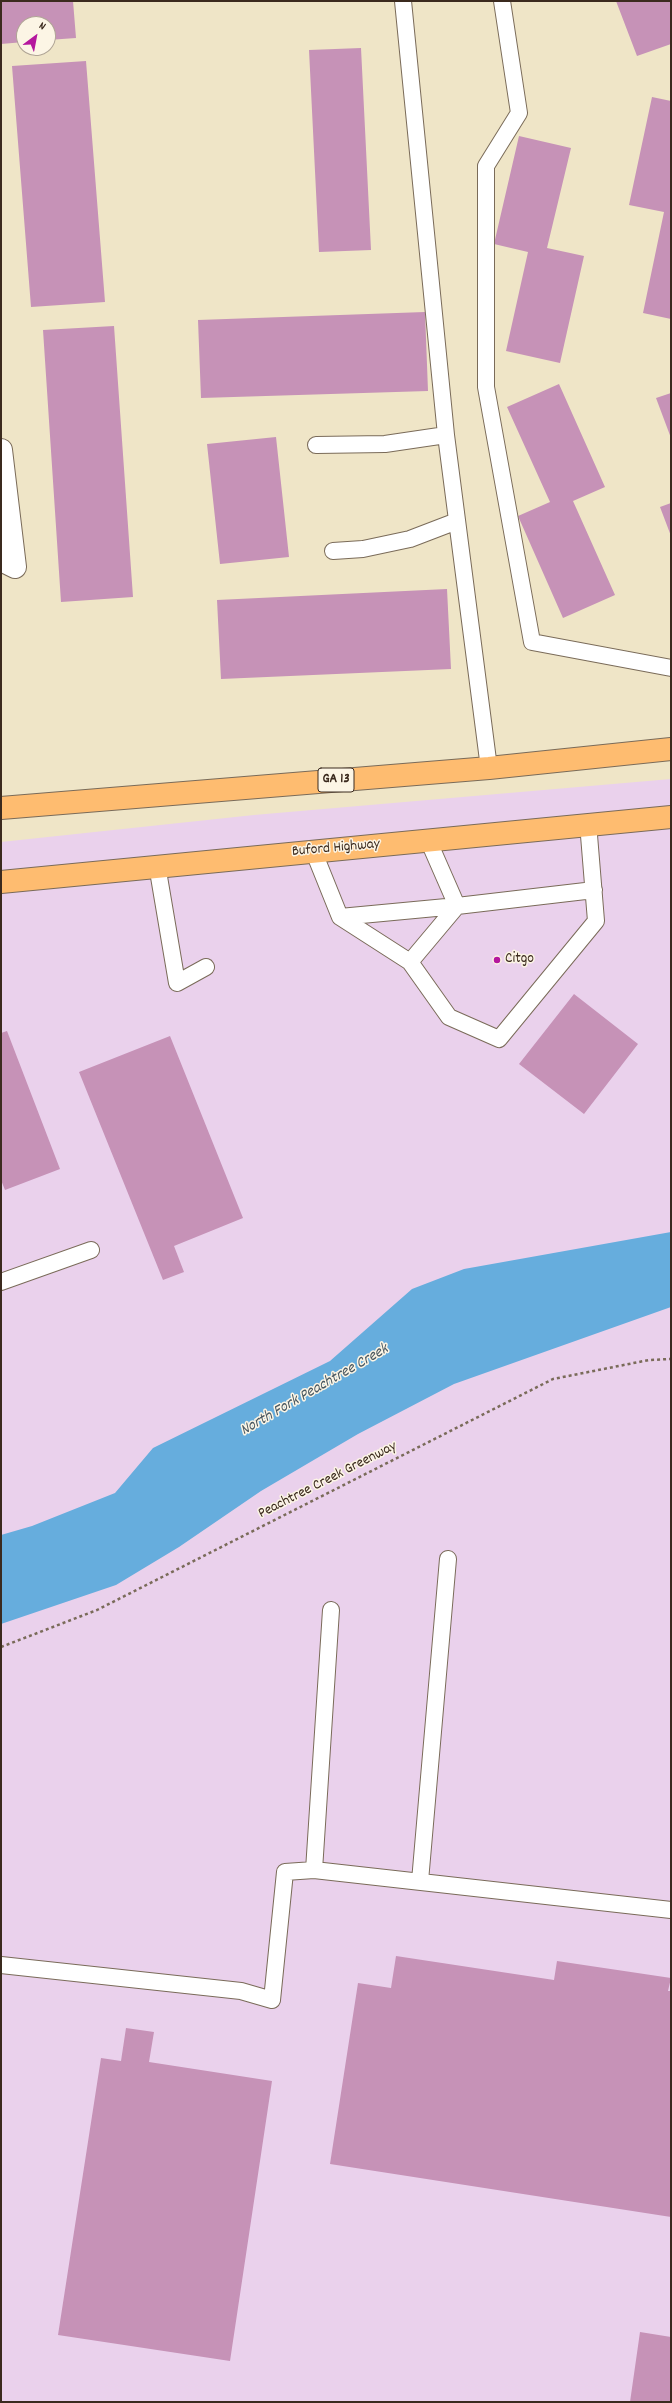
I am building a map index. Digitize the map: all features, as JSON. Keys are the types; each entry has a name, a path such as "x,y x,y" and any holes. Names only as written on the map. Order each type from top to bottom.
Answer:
{"main road":[{"name":"GA 13","path":"1,808 489,768 671,749"},
{"name":"Buford Highway","path":"1,882 313,850 429,842 588,823 671,817"}],"street":[{"path":"1,450 14,567 1,560"}],"lane":[{"path":"403,1 446,435 489,768"},
{"path":"502,1 519,113 486,166 486,386 532,642 671,668"},
{"path":"316,445 385,444 446,435"},
{"path":"333,551 363,549 410,539 457,521"},
{"path":"313,850 340,917 410,962 449,1017 499,1038 596,921 588,823"},
{"path":"429,842 457,906"},
{"path":"157,865 177,983 206,967"},
{"path":"340,917 457,906 594,890"},
{"path":"410,962 457,906"},
{"path":"1,1282 91,1250"},
{"path":"420,1882 448,1559"},
{"path":"314,1870 331,1610"},
{"path":"1,1965 241,1991 272,2000 285,1872 314,1870 671,1910"}],"path":[{"name":"Peachtree Creek Greenway","path":"1,1647 97,1610 553,1379 649,1360 671,1359"}],"shaded area":[{"path":"671,779 671,2402 1,2402 1,842 254,815"}],"water":[{"name":"North Fork Peachtree Creek","path":"671,1232 671,1307 454,1384 358,1434 261,1491 179,1547 116,1585 1,1624 1,1535 32,1526 115,1493 153,1448 330,1361 412,1289 464,1269"}],"building":[{"path":"1,1 73,1 76,38 56,39 56,16 16,16 16,43 1,44"},
{"path":"616,1 671,1 671,44 637,56"},
{"path":"361,48 371,250 319,252 309,50"},
{"path":"86,61 105,302 31,307 12,66"},
{"path":"652,97 671,101 671,319 643,313 664,212 629,205"},
{"path":"519,136 571,148 547,248 584,256 560,363 506,351 528,252 494,244"},
{"path":"425,312 428,391 201,398 198,320"},
{"path":"114,326 133,597 61,602 43,330"},
{"path":"559,384 605,487 573,501 615,595 563,618 518,516 550,502 507,407"},
{"path":"671,393 671,438 656,398"},
{"path":"276,437 289,557 220,564 207,444"},
{"path":"671,503 671,536 660,507"},
{"path":"447,589 451,669 221,679 217,600"},
{"path":"574,994 638,1044 584,1114 519,1064"},
{"path":"7,1031 60,1169 5,1190 1,1180 1,1033"},
{"path":"170,1036 243,1218 174,1246 184,1272 163,1280 79,1072"},
{"path":"396,1956 554,1980 557,1961 671,1978 668,1991 671,1991 671,2217 330,2164 358,1983 391,1988"},
{"path":"126,2028 154,2032 149,2062 272,2081 230,2361 58,2335 101,2058 121,2061"},
{"path":"640,2332 671,2337 671,2402 630,2402"}],"place":[{"name":"Citgo","path":"497,960"}]}
